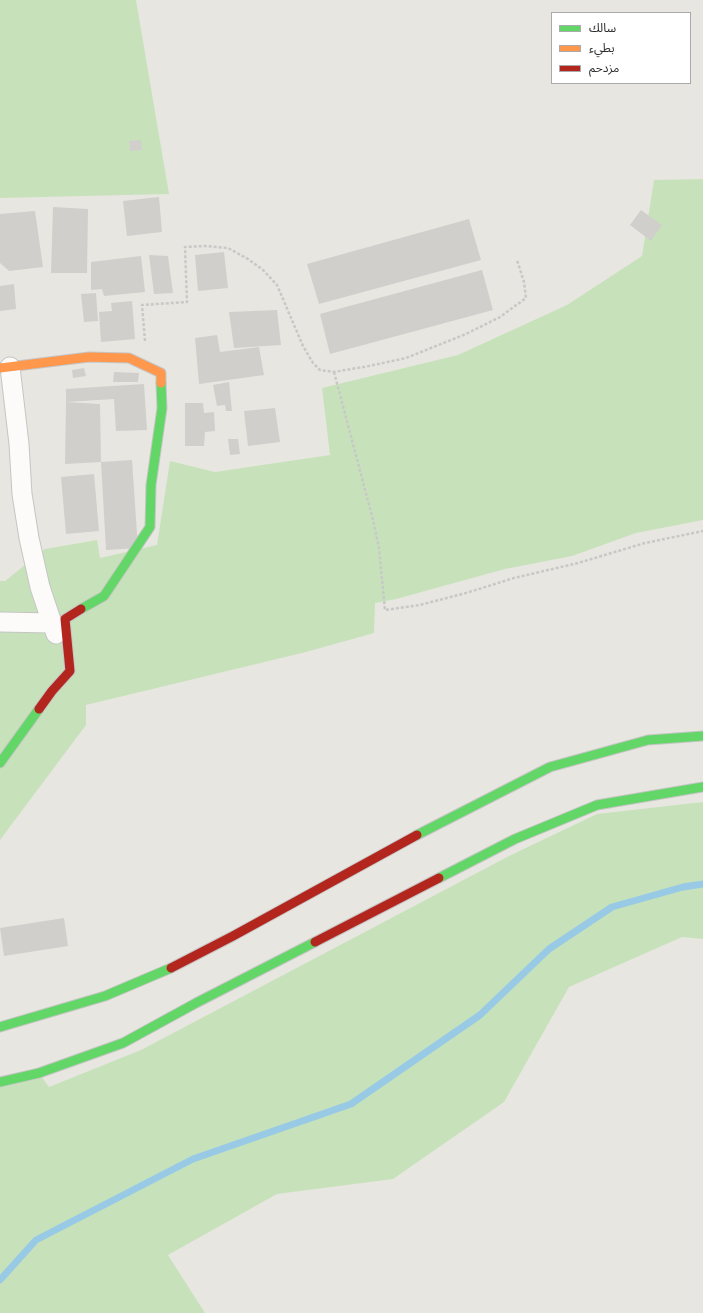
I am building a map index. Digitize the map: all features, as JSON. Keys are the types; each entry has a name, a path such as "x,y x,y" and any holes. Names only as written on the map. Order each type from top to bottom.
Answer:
{"main road":[{"path":"0,763 52,691 70,671 65,619 104,596 150,527 151,485 162,408 161,373 129,358 89,358 5,368"},
{"path":"0,1027 105,996 165,971 392,848 550,767 648,740 703,736"},
{"path":"0,1082 39,1073 123,1043 196,1003 522,836 597,805 703,787"}],"street":[{"path":"5,368 19,444 22,494 40,587 70,671"},
{"path":"0,622 52,623"}],"path":[{"path":"147,366 142,305 187,302 185,247 205,246 228,248 248,259 263,270 277,285 303,346 312,363 320,370 334,372 406,358 466,334 500,317 526,298 524,282 517,260"},
{"path":"334,372 373,520 379,548 385,610 420,605 514,578 578,563 645,543 703,531"}],"green space":[{"path":"0,0 136,0 169,194 0,198"},
{"path":"703,179 703,520 636,533 572,556 505,569 396,599 375,603 374,633 306,652 86,705 86,725 0,840 0,581 5,581 45,549 97,540 100,558 157,545 170,461 215,472 330,455 322,388 458,355 567,305 642,256 654,180"},
{"path":"703,802 703,939 682,937 569,987 504,1102 393,1179 277,1194 168,1255 205,1313 0,1313 0,1082 39,1073 49,1087 141,1050 509,856 597,814"}],"building":[{"path":"141,140 142,150 130,151 129,141"},
{"path":"159,197 162,232 127,236 123,201"},
{"path":"53,207 88,209 87,273 51,273"},
{"path":"641,210 662,225 651,241 630,225"},
{"path":"35,211 43,267 9,271 0,263 0,214"},
{"path":"469,219 481,260 319,304 307,264"},
{"path":"224,252 228,288 198,291 195,255"},
{"path":"149,255 168,256 173,293 154,294"},
{"path":"141,256 145,292 104,296 102,289 91,290 91,262"},
{"path":"482,270 493,310 330,354 320,314"},
{"path":"14,284 16,309 0,311 0,286"},
{"path":"96,293 98,321 84,322 81,294"},
{"path":"132,301 135,339 101,342 99,312 112,311 111,303"},
{"path":"277,310 281,345 234,348 229,312"},
{"path":"217,335 220,352 259,347 264,375 199,384 195,338"},
{"path":"84,368 86,376 73,378 72,370"},
{"path":"114,372 139,373 138,382 113,382"},
{"path":"229,382 232,411 226,411 225,405 217,406 213,385"},
{"path":"144,384 147,430 116,431 114,399 66,402 66,389"},
{"path":"66,402 100,404 101,462 65,464"},
{"path":"185,403 203,403 204,413 214,412 215,431 205,432 204,446 185,446"},
{"path":"275,408 280,442 248,446 244,411"},
{"path":"228,439 238,439 240,454 230,455"},
{"path":"132,460 138,548 106,550 101,462"},
{"path":"94,474 99,531 66,534 61,477"},
{"path":"64,918 68,946 4,956 0,928"}],"waterway":[{"path":"0,1280 36,1240 193,1159 351,1104 480,1015 549,949 612,907 683,887 703,884"}],"traffic: fast":[{"path":"81,609 104,596 150,527 151,485 162,408 161,383"},
{"path":"0,763 39,709"},
{"path":"417,835 550,767 648,740 703,736"},
{"path":"439,878 515,839 597,805 703,787"},
{"path":"0,1082 39,1073 123,1043 196,1003 315,942"},
{"path":"0,1027 105,996 171,968"}],"traffic: slow":[{"path":"0,368 89,357 129,358 161,373 161,383"}],"traffic: jam":[{"path":"39,709 52,691 70,671 65,619 81,609"},
{"path":"171,968 233,936 417,835"},
{"path":"315,942 439,878"}]}
